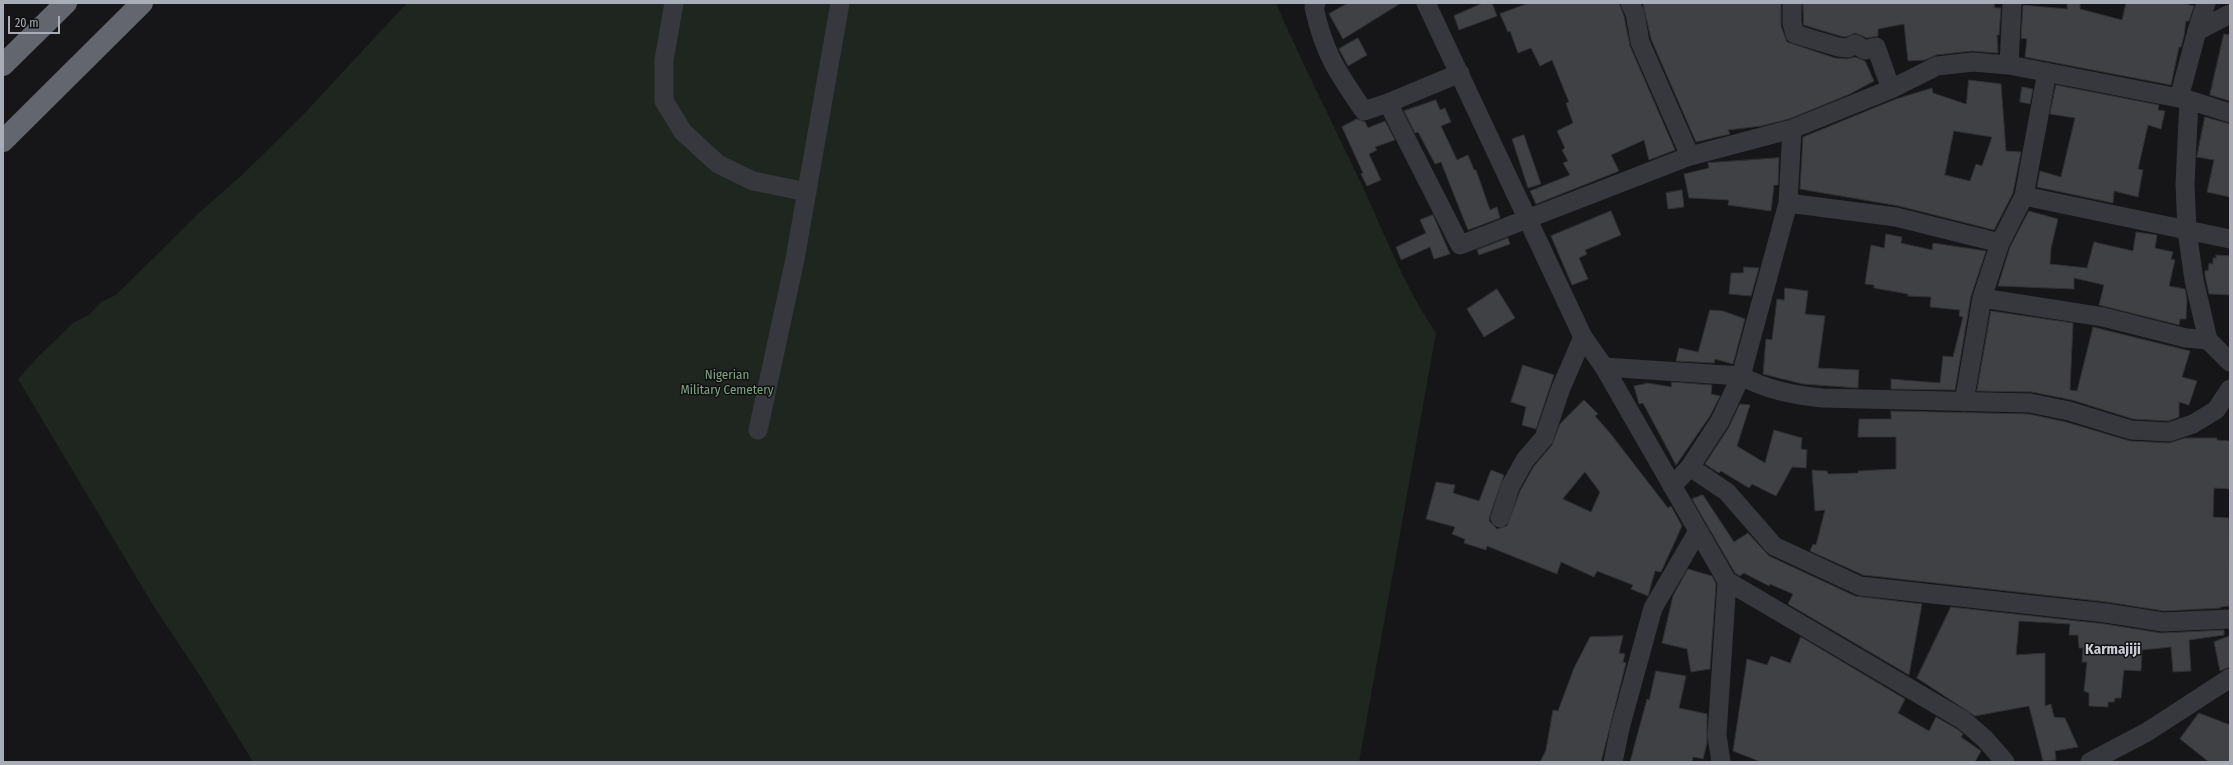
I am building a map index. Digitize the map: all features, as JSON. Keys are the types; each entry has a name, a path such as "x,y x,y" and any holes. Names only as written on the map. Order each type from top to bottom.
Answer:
{"highway":[{"path":"3,65 66,3"},
{"path":"3,141 142,3"}],"street":[{"path":"674,3 664,60 664,100 683,132 718,164 753,181 806,192"},
{"path":"758,430 795,259 840,3"},
{"path":"1316,3 1314,7 1320,36 1327,53 1336,71 1364,111 1388,103 1460,73"},
{"path":"1428,3 1583,337 1604,367 1727,582 1963,720 1985,738 2006,762"},
{"path":"1630,3 1635,13 1640,42 1690,156"},
{"path":"1792,3 1792,24 1795,34 1848,48 1856,44 1865,50 1876,47 1890,89"},
{"path":"2009,65 2012,3"},
{"path":"2206,3 2197,31 2184,99 2187,231 2194,280 2208,340 2230,362"},
{"path":"2197,31 2230,14"},
{"path":"1388,103 1460,245 1529,220 1690,156 1792,129 1890,89 1937,66 1973,62 2009,65 2184,99 2230,113"},
{"path":"1964,402 1982,298 2000,243 2024,196 2047,72"},
{"path":"1672,486 1690,467 1720,421 1741,376 1788,203 1792,129"},
{"path":"2024,196 2230,239"},
{"path":"1788,203 1896,217 2000,243"},
{"path":"1982,298 2103,317 2186,338 2208,340"},
{"path":"1500,518 1510,487 1525,460 1544,438 1561,388 1583,337"},
{"path":"1604,367 1741,376 1759,386 1790,394 1822,398 2030,403 2070,411 2131,430 2169,432 2192,424 2216,410 2230,390"},
{"path":"1690,467 1727,492 1774,546 1860,586 2106,613 2163,622 2230,619"},
{"path":"1614,762 1620,728 1653,608 1698,531"},
{"path":"1721,762 1717,735 1727,582"},
{"path":"2090,762 2147,732 2230,678"}],"green space":[{"name":"Nigerian Military Cemetery","path":"407,3 1276,3 1404,278 1436,333 1359,762 253,762 204,682 153,605 18,379 73,323 90,314 101,302 116,295 201,211 242,175 302,116"}],"building":[{"path":"1348,3 1401,3 1343,39 1329,14"},
{"path":"1483,3 1492,3 1497,16 1459,30 1454,16"},
{"path":"1529,3 1619,3 1624,16 1630,46 1675,150 1649,160 1644,140 1611,155 1619,171 1536,204 1530,191 1570,175 1563,163 1568,161 1562,150 1565,148 1557,131 1573,123 1566,103 1569,102 1552,60 1540,66 1531,48 1518,53 1510,31 1508,32 1500,14"},
{"path":"1781,3 1781,26 1787,42 1835,58 1847,59 1855,57 1865,61 1874,81 1850,94 1789,119 1761,126 1728,130 1730,134 1696,142 1651,39 1643,4"},
{"path":"1803,3 1994,3 1995,8 2001,8 1999,35 1997,35 1998,53 1972,51 1936,55 1925,60 1908,61 1904,24 1878,29 1878,36 1867,38 1855,33 1846,37 1840,36 1804,25"},
{"path":"2067,3 2080,3 2080,9 2122,20 2126,3 2182,3 2194,6 2189,21 2186,21 2184,36 2181,47 2179,47 2171,85 2025,57 2027,39 2021,38 2023,5 2067,9"},
{"path":"2224,34 2230,35 2230,101 2210,95"},
{"path":"1358,38 1367,55 1348,66 1339,49"},
{"path":"1969,80 2001,84 2006,151 2021,152 2013,193 1994,230 1899,206 1800,189 1803,137 1896,99 1932,88 1933,93 1966,104","holes":["1954,131 1992,137 1982,166 1976,164 1970,181 1945,175"]},
{"path":"2056,85 2159,105 2158,110 2165,111 2161,129 2148,125 2138,169 2143,170 2138,197 2114,191 2113,203 2037,187 2040,171 2061,177 2075,118 2050,114"},
{"path":"2022,87 2033,89 2030,104 2020,102"},
{"path":"1436,100 1440,110 1445,108 1451,122 1441,126 1457,160 1468,155 1474,170 1476,170 1490,210 1497,207 1500,218 1468,230 1441,162 1435,164 1418,132 1415,133 1404,111"},
{"path":"2205,117 2230,124 2230,197 2207,192 2214,160 2197,157"},
{"path":"1357,119 1365,122 1368,128 1385,121 1395,140 1375,147 1377,150 1369,154 1381,180 1367,186 1361,174 1363,173 1342,127"},
{"path":"1524,135 1541,184 1528,188 1512,139"},
{"path":"1779,158 1778,185 1774,185 1771,211 1728,205 1729,200 1689,198 1684,174 1709,168 1708,163"},
{"path":"1682,190 1684,207 1668,209 1666,193"},
{"path":"1611,211 1621,235 1585,250 1587,254 1579,258 1588,279 1572,285 1551,236"},
{"path":"2029,211 2058,219 2051,248 2050,264 2087,268 2094,242 2133,251 2136,232 2157,235 2155,248 2173,252 2171,259 2175,260 2169,286 2185,289 2187,299 2186,319 2180,319 2179,325 2099,305 2104,285 2074,278 2074,289 1998,286 2010,247"},
{"path":"1433,215 1450,254 1434,259 1430,247 1401,260 1396,247 1426,233 1420,220"},
{"path":"1886,234 1902,237 1901,243 1932,250 1933,243 1986,251 1971,296 1955,390 1891,389 1891,379 1940,383 1943,356 1953,357 1963,317 1959,316 1960,310 1930,307 1931,297 1908,296 1908,294 1874,288 1874,285 1865,284 1871,245 1884,248"},
{"path":"1508,238 1510,244 1479,255 1477,250"},
{"path":"2216,255 2230,256 2230,295 2209,294 2205,270 2208,271 2209,263 2213,264 2213,258 2216,258"},
{"path":"1744,267 1759,268 1751,296 1729,294 1731,273 1743,273"},
{"path":"1785,288 1808,291 1805,314 1825,316 1818,368 1859,370 1858,388 1803,384 1763,374 1766,339 1772,340 1777,299 1784,300"},
{"path":"1497,289 1515,318 1484,337 1467,309"},
{"path":"1710,310 1723,311 1745,319 1733,364 1715,359 1714,363 1676,361 1679,348 1698,352"},
{"path":"1991,311 2073,323 2070,390 2077,391 2093,327 2190,351 2182,377 2197,381 2189,405 2179,402 2179,417 2168,421 2133,419 2072,400 2032,392 1977,391"},
{"path":"1523,365 1554,375 1536,429 1522,425 1526,407 1511,402"},
{"path":"1672,382 1712,385 1711,394 1720,396 1710,416 1676,465 1643,403 1639,404 1634,386 1648,383 1671,387"},
{"path":"1584,400 1598,414 1595,416 1668,508 1671,506 1682,526 1661,572 1655,571 1648,596 1631,589 1633,585 1597,571 1594,577 1561,562 1557,574 1487,546 1486,550 1464,543 1465,539 1452,534 1455,527 1426,519 1436,482 1455,485 1453,493 1479,501 1491,470 1504,475 1489,521 1497,529 1507,526 1520,491 1534,466 1552,445 1560,424","holes":["1585,472 1600,492 1591,512 1563,499"]},
{"path":"1740,404 1750,405 1737,446 1765,463 1774,430 1802,438 1801,449 1807,450 1806,468 1792,467 1776,496 1752,484 1749,488 1721,471 1719,473 1705,464 1729,427"},
{"path":"1891,411 2029,414 2066,422 2130,441 2169,443 2185,438 2217,438 2217,440 2230,441 2230,489 2214,488 2213,517 2229,518 2230,606 2220,607 2221,608 2164,611 2107,602 1863,575 1810,551 1813,544 1816,545 1825,510 1815,511 1812,470 1827,471 1828,474 1858,473 1858,471 1896,469 1896,437 1858,437 1859,419 1891,419"},
{"path":"1703,495 1734,542 1748,533 1769,556 1855,596 1922,604 1909,675 1788,604 1793,594 1770,584 1769,586 1744,573 1740,576 1735,573 1692,499"},
{"path":"1688,569 1712,576 1716,584 1710,669 1691,672 1687,649 1662,643 1673,596"},
{"path":"1951,607 2105,624 2161,633 2224,630 2224,635 2189,640 2191,671 2173,672 2171,647 2142,650 2141,671 2124,670 2121,698 2115,698 2114,702 2108,702 2108,707 2089,706 2089,693 2084,691 2087,662 2082,662 2083,648 2079,648 2078,635 2069,635 2070,624 2019,621 2016,655 2045,653 2045,706 2051,704 2054,717 2065,718 2078,747 2055,751 2056,760 2043,761 2029,706 1975,716 1917,678"},
{"path":"1623,636 1619,653 1625,654 1623,662 1626,663 1601,762 1540,762 1546,750 1553,710 1558,711 1574,668 1590,637"},
{"path":"2230,636 2230,667 2220,671 2214,642"},
{"path":"1801,637 1905,699 1898,713 1929,731 1936,717 1957,729 1963,734 1961,737 1981,751 1975,762 1761,762 1733,751 1747,659 1767,665 1771,656 1790,663"},
{"path":"1656,671 1686,676 1679,708 1707,714 1707,743 1703,759 1693,757 1692,762 1630,762 1647,699 1649,700"},
{"path":"2199,713 2230,725 2230,762 2209,762 2180,739"}],"district":[{"name":"Karmajiji","path":"2113,650"}]}
